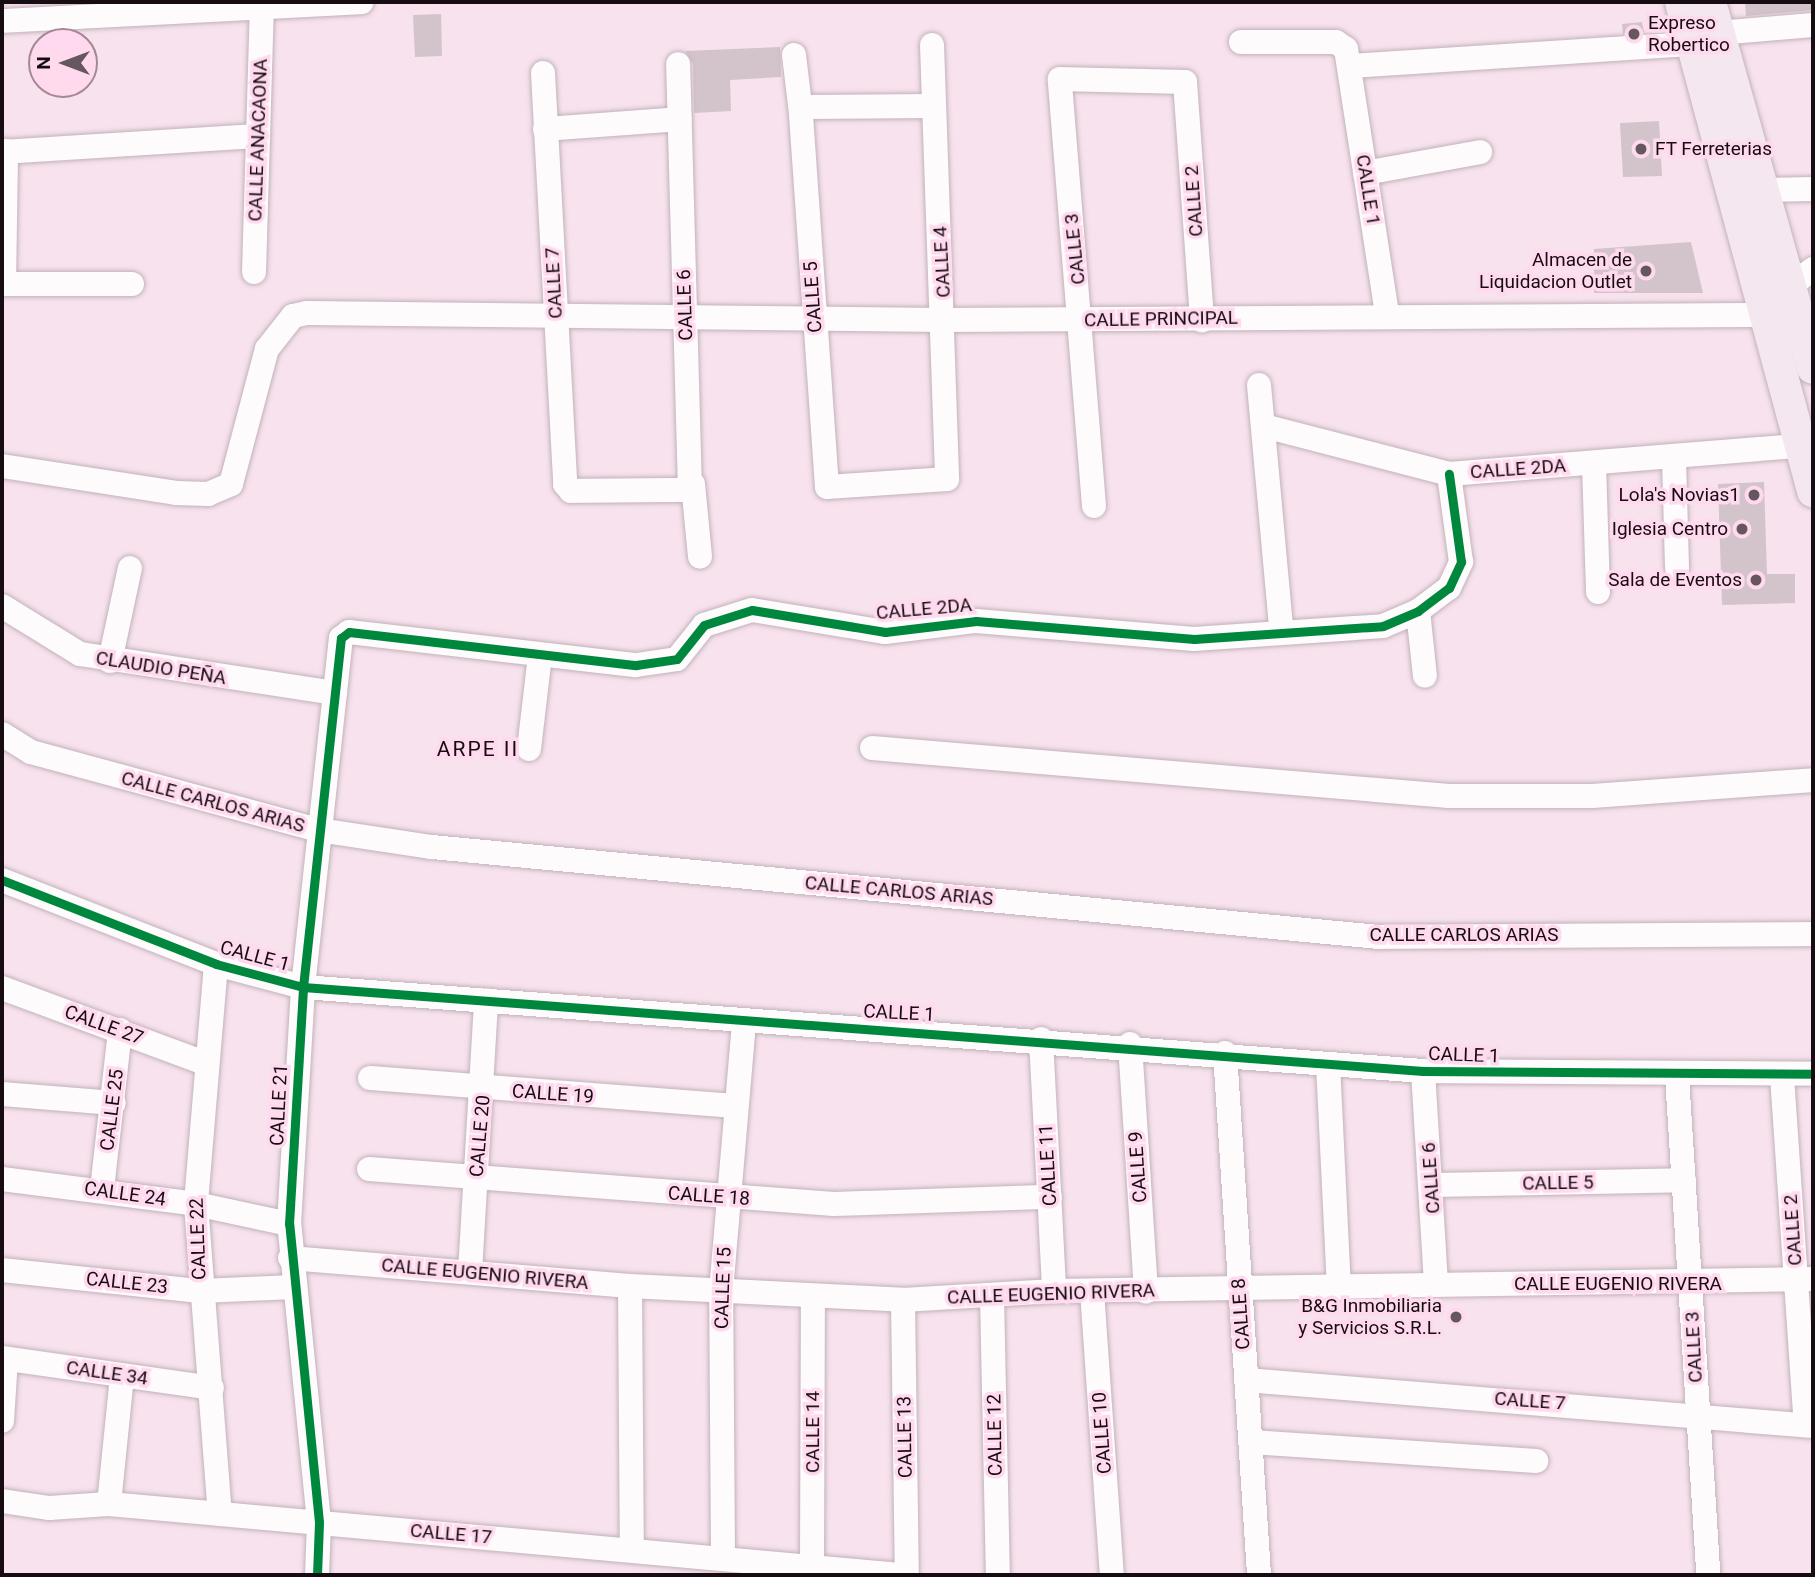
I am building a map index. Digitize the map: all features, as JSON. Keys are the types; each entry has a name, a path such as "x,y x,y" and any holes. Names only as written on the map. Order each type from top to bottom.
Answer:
{"main road":[{"path":"1681,2 1706,38 1763,190 1802,279 1813,368"},
{"path":"1710,2 1706,38 1764,310 1813,491"}],"street":[{"path":"2,21 361,2"},
{"name":"CALLE ANACAONA","path":"254,272 256,136 262,9"},
{"path":"1241,42 1336,41 1351,66 1706,38 1813,25"},
{"name":"CALLE 4","path":"932,45 945,320 947,478"},
{"name":"CALLE 5","path":"794,55 804,111 814,320 827,487 947,478"},
{"name":"CALLE 6","path":"678,64 684,317 692,487 700,556"},
{"name":"CALLE 1","path":"1351,66 1387,314"},
{"name":"CALLE 7","path":"543,73 565,484 571,491 692,487"},
{"name":"CALLE 2","path":"1063,78 1185,82 1202,320"},
{"name":"CALLE 3","path":"1063,78 1058,82 1082,320 1094,506"},
{"path":"804,111 933,106"},
{"path":"545,129 680,119"},
{"path":"132,284 3,284 4,152 256,136"},
{"path":"1365,173 1480,152"},
{"path":"1763,190 1813,189"},
{"path":"1764,310 1802,279"},
{"name":"CALLE PRINCIPAL","path":"2,466 208,494 231,484 267,349 293,316 1202,320 1387,314 1751,315 1764,310"},
{"path":"1259,386 1281,629"},
{"path":"1264,426 1449,474"},
{"name":"CALLE 2DA","path":"341,638 349,632 540,656 660,664 677,659 704,625 752,610 885,632 976,621 1194,639 1281,629 1383,626 1418,611 1449,588 1461,562 1449,474 1674,459 1800,446"},
{"path":"1674,459 1677,568"},
{"path":"1594,464 1598,592"},
{"path":"110,662 131,568"},
{"name":"CLAUDIO PEÑA","path":"2,606 57,645 110,662 335,693"},
{"path":"1418,611 1425,676"},
{"name":"CALLE 21","path":"317,1575 319,1522 290,1258 289,1224 303,987 341,638"},
{"path":"530,748 540,656"},
{"name":"CALLE CARLOS ARIAS","path":"2,734 31,752 318,830 432,847 1379,937 1813,934"},
{"path":"872,748 1449,796 1592,796 1813,780"},
{"name":"CALLE 1","path":"2,880 216,964 303,987 744,1021 1130,1044 1423,1071 1677,1076 1813,1074"},
{"name":"CALLE 22","path":"216,964 205,1063 196,1203 200,1291 212,1388 220,1514"},
{"name":"CALLE 27","path":"2,988 205,1063"},
{"name":"CALLE 20","path":"470,1272 484,1089 486,1000"},
{"name":"CALLE 15","path":"723,1556 721,1291 744,1021"},
{"name":"CALLE 25","path":"102,1189 114,1103 120,1030"},
{"name":"CALLE 11","path":"1041,1039 1054,1291"},
{"name":"CALLE 9","path":"1130,1044 1146,1291"},
{"name":"CALLE 8","path":"1225,1053 1259,1575"},
{"path":"1328,1064 1339,1288"},
{"name":"CALLE 6","path":"1423,1071 1433,1185 1436,1285"},
{"name":"CALLE 3","path":"1677,1076 1708,1575"},
{"name":"CALLE 2","path":"1782,1076 1805,1280 1810,1426"},
{"name":"CALLE 19","path":"370,1078 484,1089 736,1106"},
{"path":"2,1094 114,1103"},
{"name":"CALLE 18","path":"369,1169 834,1204 1049,1197"},
{"name":"CALLE 24","path":"2,1179 102,1189 196,1203 289,1224"},
{"name":"CALLE 5","path":"1433,1185 1684,1180"},
{"name":"CALLE EUGENIO RIVERA","path":"290,1258 630,1286 903,1300 1054,1291 1436,1285 1691,1285 1805,1280"},
{"name":"CALLE 23","path":"2,1270 200,1291 294,1287"},
{"path":"630,1286 632,1549"},
{"name":"CALLE 10","path":"1092,1291 1112,1575"},
{"name":"CALLE 12","path":"992,1295 998,1575"},
{"name":"CALLE 14","path":"812,1566 813,1297"},
{"name":"CALLE 13","path":"903,1300 907,1575"},
{"path":"2,1421 4,1358"},
{"name":"CALLE 34","path":"4,1358 212,1388"},
{"path":"109,1504 122,1376"},
{"name":"CALLE 7","path":"1246,1380 1698,1413 1810,1426"},
{"path":"1251,1442 1536,1461"},
{"name":"CALLE 17","path":"2,1501 49,1508 109,1504 723,1556 900,1575"}],"building":[{"path":"1745,2 1813,2 1813,10 1746,16"},
{"path":"441,14 442,56 415,57 413,15"},
{"path":"1642,22 1644,32 1623,34 1622,24"},
{"path":"780,47 781,77 730,80 731,111 694,113 693,64 685,51"},
{"name":"FT Ferreterias","path":"1659,121 1662,176 1623,177 1620,123"},
{"name":"Almacen de Liquidacion Outlet","path":"1691,242 1703,293 1594,293 1594,249"},
{"name":"Iglesia Centro","path":"1764,482 1767,574 1795,574 1795,603 1722,605 1718,484"}],"cycle path":[{"path":"317,1575 319,1522 289,1224 303,987 341,638 349,632 636,665 677,659 704,625 752,610 885,632 976,621 1194,639 1383,626 1418,611 1449,588 1461,562 1449,474"},
{"path":"2,880 216,964 303,987 1423,1071 1813,1074"}],"place":[{"name":"Expreso Robertico","path":"1634,34"},
{"name":"FT Ferreterias","path":"1641,149"},
{"name":"Almacen de Liquidacion Outlet","path":"1646,271"},
{"name":"Lola's Novias1","path":"1754,495"},
{"name":"Iglesia Centro","path":"1742,529"},
{"name":"Sala de Eventos","path":"1756,580"},
{"name":"B&G Inmobiliaria y Servicios S.R.L.","path":"1456,1317"}],"district":[{"name":"ARPE II","path":"478,749"}]}
